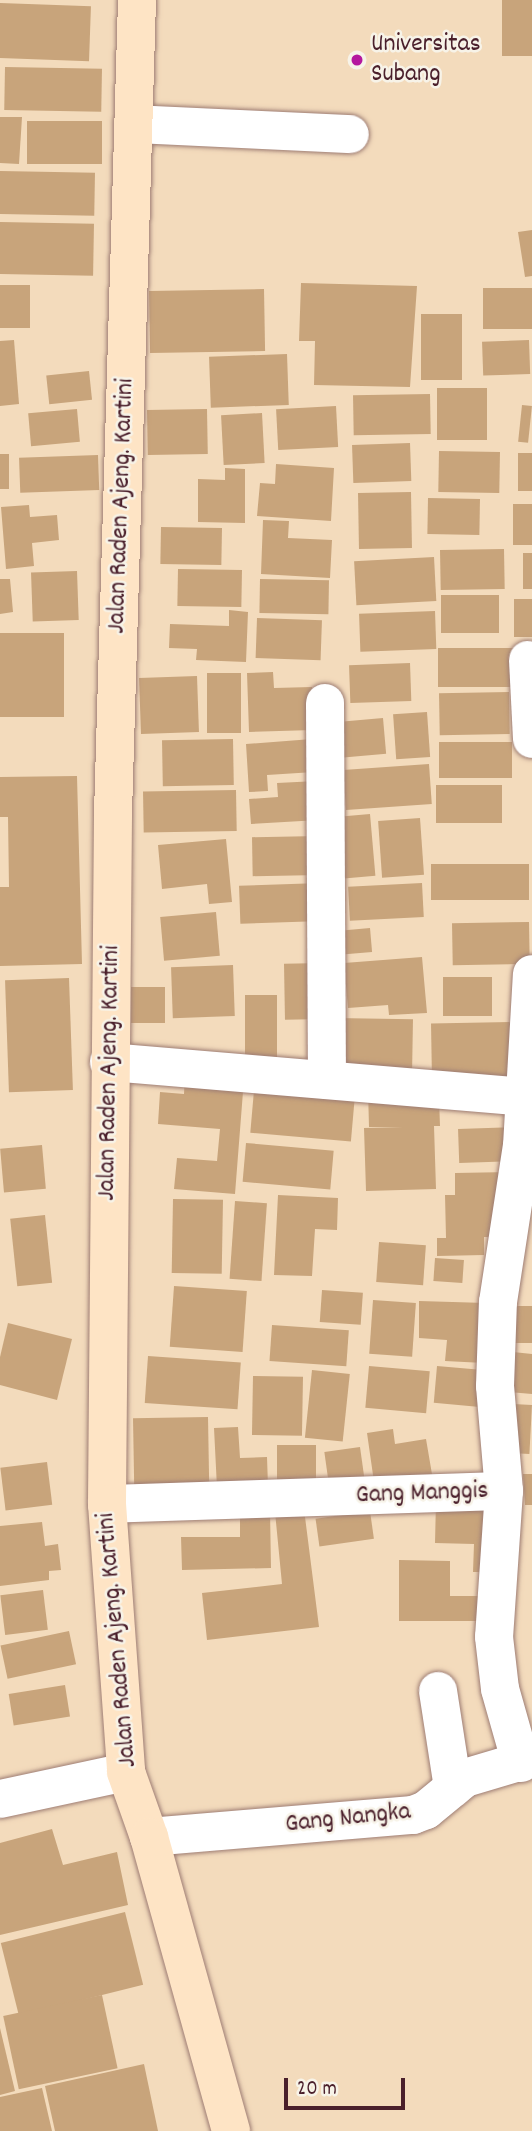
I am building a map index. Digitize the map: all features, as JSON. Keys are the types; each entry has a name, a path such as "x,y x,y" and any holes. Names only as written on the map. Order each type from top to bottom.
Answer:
{"main road":[{"name":"Jalan Raden Ajeng. Kartini","path":"137,0 109,1062 107,1504 126,1772 149,1837 231,2131"}],"street":[{"path":"134,124 350,134"},
{"path":"528,660 532,739"},
{"path":"325,703 327,1080"},
{"path":"504,1491 495,1386 498,1303 514,1218 532,974"},
{"path":"109,1062 524,1097"},
{"name":"Gang Manggis","path":"107,1504 504,1491 494,1637 500,1689 527,1761"},
{"path":"438,1691 453,1788"},
{"name":"Gang Nangka","path":"149,1837 413,1815 470,1776 527,1761"},
{"path":"0,1799 126,1772"}],"building":[{"path":"502,0 532,0 532,56 502,56"},
{"path":"0,3 91,6 89,61 0,58"},
{"path":"5,67 102,69 101,112 4,110"},
{"path":"0,117 22,117 19,164 0,163"},
{"path":"27,121 102,121 102,164 27,164"},
{"path":"0,171 95,173 94,216 0,214"},
{"path":"0,222 94,224 93,276 0,274"},
{"path":"532,230 532,276 525,277 518,232"},
{"path":"301,283 417,286 410,387 314,385 315,341 299,341"},
{"path":"0,285 30,285 30,328 0,328"},
{"path":"483,288 532,288 532,329 483,329"},
{"path":"264,289 265,351 150,353 149,291"},
{"path":"421,314 462,314 462,380 421,380"},
{"path":"14,340 19,404 0,406 0,341"},
{"path":"529,340 530,374 483,376 482,342"},
{"path":"287,354 289,405 211,408 209,357"},
{"path":"89,371 92,400 49,404 46,375"},
{"path":"437,388 487,388 487,440 437,440"},
{"path":"430,394 431,434 354,435 353,395"},
{"path":"522,405 532,406 528,443 518,442"},
{"path":"336,406 338,447 278,450 276,409"},
{"path":"77,409 80,442 31,446 28,413"},
{"path":"207,409 208,454 148,455 147,410"},
{"path":"262,413 265,463 224,465 221,415"},
{"path":"410,443 411,481 353,483 352,445"},
{"path":"439,451 500,452 499,493 438,492"},
{"path":"518,453 532,453 532,491 518,491"},
{"path":"0,454 9,454 9,489 0,489"},
{"path":"98,455 99,490 20,493 19,458"},
{"path":"276,464 334,468 331,521 257,516 260,483 275,484"},
{"path":"225,468 245,469 245,523 198,522 198,479 225,480"},
{"path":"411,492 412,548 359,549 358,493"},
{"path":"428,498 480,499 479,535 427,534"},
{"path":"513,504 532,504 532,545 513,545"},
{"path":"29,505 30,517 57,515 59,540 32,543 34,566 6,569 1,507"},
{"path":"263,520 289,521 288,538 332,540 330,578 261,574"},
{"path":"161,527 222,528 221,565 160,564"},
{"path":"504,549 505,589 441,590 440,550"},
{"path":"523,553 532,553 532,589 523,589"},
{"path":"434,557 436,601 356,605 354,561"},
{"path":"178,569 242,570 241,607 177,606"},
{"path":"77,571 79,620 33,622 31,573"},
{"path":"0,579 10,579 13,612 0,614"},
{"path":"260,579 329,580 328,614 259,613"},
{"path":"441,595 499,595 499,633 441,633"},
{"path":"514,599 532,599 532,637 514,637"},
{"path":"229,610 248,612 246,662 196,660 197,649 169,648 170,624 229,626"},
{"path":"435,611 436,649 360,652 359,614"},
{"path":"257,618 322,620 321,660 256,658"},
{"path":"0,633 64,633 64,717 0,717"},
{"path":"438,648 518,648 518,687 438,687"},
{"path":"410,663 411,701 350,703 349,665"},
{"path":"273,672 274,688 312,687 313,730 249,732 247,673"},
{"path":"207,673 241,673 241,733 207,733"},
{"path":"197,676 199,732 141,734 139,678"},
{"path":"509,692 510,734 440,735 439,693"},
{"path":"427,712 430,757 396,759 393,714"},
{"path":"383,718 386,754 332,759 329,723"},
{"path":"233,739 234,785 163,786 162,740"},
{"path":"312,739 314,772 267,775 268,791 249,792 246,744"},
{"path":"439,742 512,742 512,778 439,778"},
{"path":"429,764 432,804 346,810 343,770"},
{"path":"77,776 82,964 0,966 0,887 9,887 8,817 0,817 0,777"},
{"path":"317,781 319,820 251,824 249,799 278,797 277,783"},
{"path":"436,785 502,785 502,823 436,823"},
{"path":"236,790 237,831 144,833 143,792"},
{"path":"370,814 375,876 333,880 327,818"},
{"path":"420,818 424,875 382,878 378,821"},
{"path":"319,836 320,875 253,876 252,837"},
{"path":"226,839 232,902 209,904 207,884 162,889 158,845"},
{"path":"431,864 529,864 529,900 431,900"},
{"path":"321,883 322,921 240,924 239,886"},
{"path":"422,883 424,917 350,921 348,887"},
{"path":"216,912 220,956 164,961 160,917"},
{"path":"529,922 530,964 453,965 452,923"},
{"path":"370,928 372,952 336,955 334,931"},
{"path":"422,957 427,1013 389,1015 388,1005 348,1008 344,963"},
{"path":"323,963 324,1019 285,1020 284,964"},
{"path":"233,965 235,1016 173,1018 171,967"},
{"path":"443,977 492,977 492,1016 443,1016"},
{"path":"69,978 73,1090 9,1092 5,980"},
{"path":"131,987 165,987 165,1023 131,1023"},
{"path":"245,995 277,995 277,1061 245,1061"},
{"path":"335,1018 413,1019 412,1074 334,1073"},
{"path":"517,1022 518,1079 432,1080 431,1024"},
{"path":"185,1074 244,1079 235,1194 174,1189 177,1158 217,1161 220,1129 158,1124 160,1092 184,1094"},
{"path":"255,1079 356,1088 351,1142 250,1133"},
{"path":"368,1090 439,1098 440,1126 434,1126 436,1189 366,1191 364,1128 403,1127 369,1127"},
{"path":"514,1127 515,1161 459,1163 458,1129"},
{"path":"246,1143 334,1151 330,1190 243,1182"},
{"path":"42,1145 46,1189 4,1192 0,1149"},
{"path":"510,1172 502,1237 484,1237 484,1255 437,1256 437,1238 446,1238 445,1195 455,1195 455,1173"},
{"path":"278,1195 338,1198 337,1230 315,1229 312,1276 274,1275"},
{"path":"173,1199 223,1200 222,1274 172,1273"},
{"path":"235,1201 267,1203 261,1281 230,1279"},
{"path":"45,1215 52,1283 17,1286 10,1219"},
{"path":"379,1242 426,1245 423,1285 376,1282"},
{"path":"435,1258 464,1260 462,1283 433,1281"},
{"path":"174,1286 247,1291 243,1352 170,1347"},
{"path":"322,1290 363,1293 361,1325 320,1322"},
{"path":"373,1300 416,1303 412,1357 369,1354"},
{"path":"419,1301 486,1303 484,1363 445,1361 447,1340 419,1338"},
{"path":"503,1306 532,1306 532,1343 503,1343"},
{"path":"8,1323 72,1339 57,1400 0,1385 0,1357"},
{"path":"272,1325 349,1330 346,1366 269,1361"},
{"path":"513,1352 532,1354 532,1394 509,1392"},
{"path":"148,1356 241,1362 237,1409 145,1403"},
{"path":"369,1366 430,1371 426,1413 365,1408"},
{"path":"437,1366 486,1370 483,1407 434,1403"},
{"path":"312,1370 350,1374 343,1442 305,1438"},
{"path":"253,1376 303,1377 302,1436 252,1435"},
{"path":"513,1404 532,1405 529,1454 510,1453"},
{"path":"208,1417 209,1494 134,1495 133,1418"},
{"path":"238,1427 240,1458 267,1457 268,1486 217,1488 214,1428"},
{"path":"393,1429 395,1444 426,1439 433,1480 375,1489 367,1433"},
{"path":"277,1445 316,1445 316,1485 277,1485"},
{"path":"360,1447 365,1482 329,1487 324,1452"},
{"path":"47,1462 52,1505 6,1510 0,1468"},
{"path":"523,1474 532,1474 532,1505 525,1505"},
{"path":"436,1501 494,1502 492,1572 473,1572 474,1544 435,1543"},
{"path":"304,1509 319,1627 207,1640 202,1593 282,1584 275,1512"},
{"path":"270,1510 271,1568 182,1570 181,1537 240,1537 240,1511"},
{"path":"370,1511 374,1539 319,1546 316,1519"},
{"path":"42,1522 45,1546 58,1544 61,1570 49,1571 49,1580 0,1586 0,1526"},
{"path":"399,1560 450,1561 450,1596 482,1596 482,1621 399,1621"},
{"path":"43,1590 48,1630 5,1635 0,1595"},
{"path":"69,1631 76,1664 8,1679 1,1646"},
{"path":"65,1685 70,1717 14,1726 9,1694"},
{"path":"52,1829 63,1865 117,1852 128,1905 0,1935 0,1843"},
{"path":"125,1912 143,1985 19,2016 1,1943"},
{"path":"102,1995 118,2068 19,2089 3,2016"},
{"path":"0,2028 15,2091 0,2095"},
{"path":"144,2064 158,2131 55,2131 45,2086"},
{"path":"42,2088 52,2131 0,2131 0,2097"}],"place":[{"name":"Universitas Subang","path":"357,60"}]}
